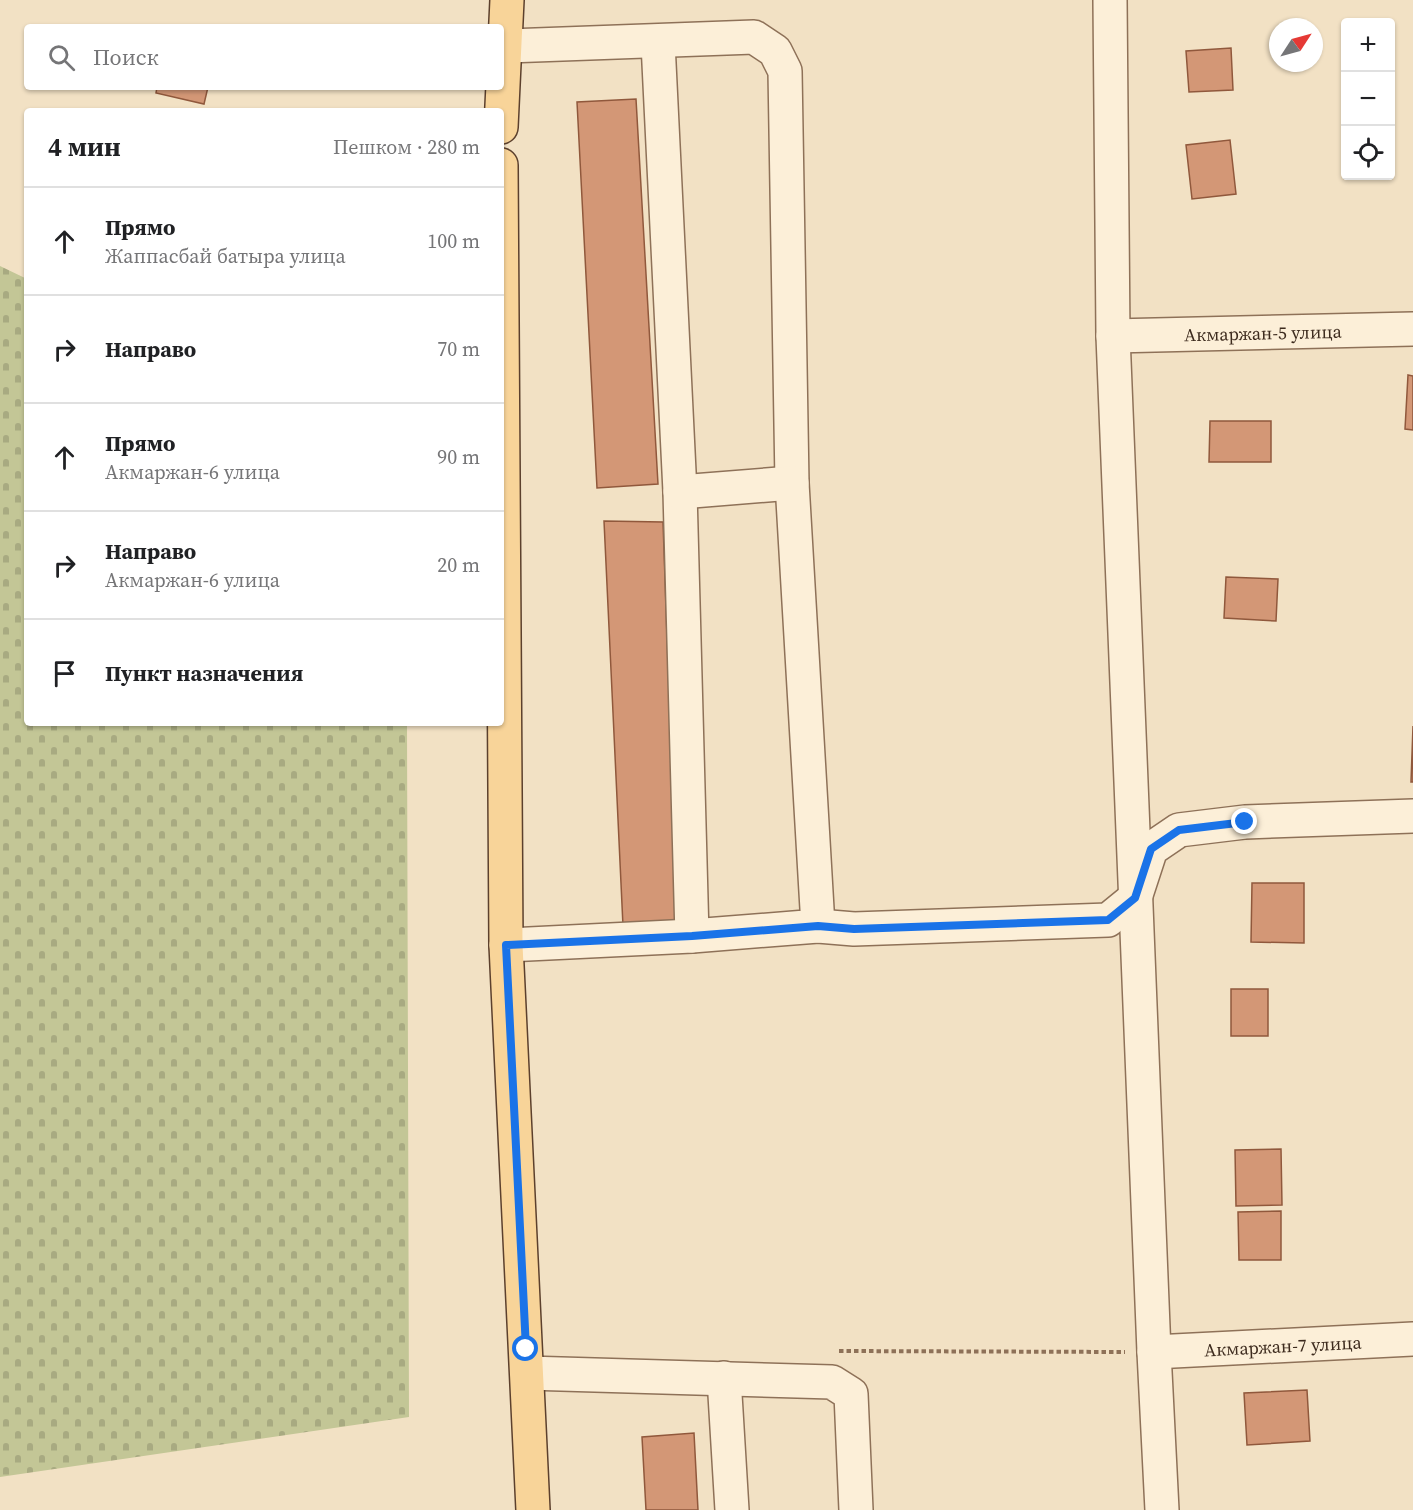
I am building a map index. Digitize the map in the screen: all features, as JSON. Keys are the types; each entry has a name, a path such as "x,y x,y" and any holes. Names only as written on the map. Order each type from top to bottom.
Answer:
{"main road":[{"path":"504,66 507,0"},
{"path":"502,108 503,90"},
{"path":"504,633 506,945 533,1510"}],"street":[{"path":"1110,0 1113,336 1162,1510"},
{"path":"505,46 658,43 754,37 775,51 785,71 792,483 818,926"},
{"path":"658,43 680,492 692,936"},
{"name":"Акмаржан-5 улица","path":"1113,336 1413,329"},
{"path":"680,492 792,483"},
{"path":"506,945 692,936 818,926 854,929 1108,920 1135,898 1151,849 1179,830 1245,822 1413,816"},
{"name":"Акмаржан-7 улица","path":"1154,1352 1413,1339"},
{"path":"527,1373 832,1382 851,1394 856,1510"},
{"path":"724,1378 732,1510"}],"green space":[{"path":"0,266 24,278 24,726 407,726 409,1417 0,1477"}],"building":[{"path":"1231,48 1233,90 1189,92 1186,51"},
{"path":"156,90 207,90 204,104 156,93"},
{"path":"636,99 658,484 597,488 577,102"},
{"path":"1230,140 1236,194 1192,199 1186,145"},
{"path":"1408,375 1413,376 1413,430 1405,429"},
{"path":"1210,421 1271,421 1271,462 1209,462"},
{"path":"604,521 663,522 677,923 623,926"},
{"path":"1226,577 1278,579 1276,621 1224,618"},
{"path":"1413,726 1413,782 1411,782"},
{"path":"1252,883 1304,883 1304,943 1251,942"},
{"path":"1231,989 1268,989 1268,1036 1231,1036"},
{"path":"1281,1149 1282,1205 1236,1206 1235,1150"},
{"path":"1281,1211 1281,1260 1239,1260 1238,1212"},
{"path":"1307,1390 1310,1441 1247,1445 1244,1393"},
{"path":"694,1433 698,1510 646,1510 642,1437"}],"route":[{"path":"526,1349 506,945 692,936 818,926 854,929 1108,920 1135,898 1151,849 1179,830 1245,822"}]}
